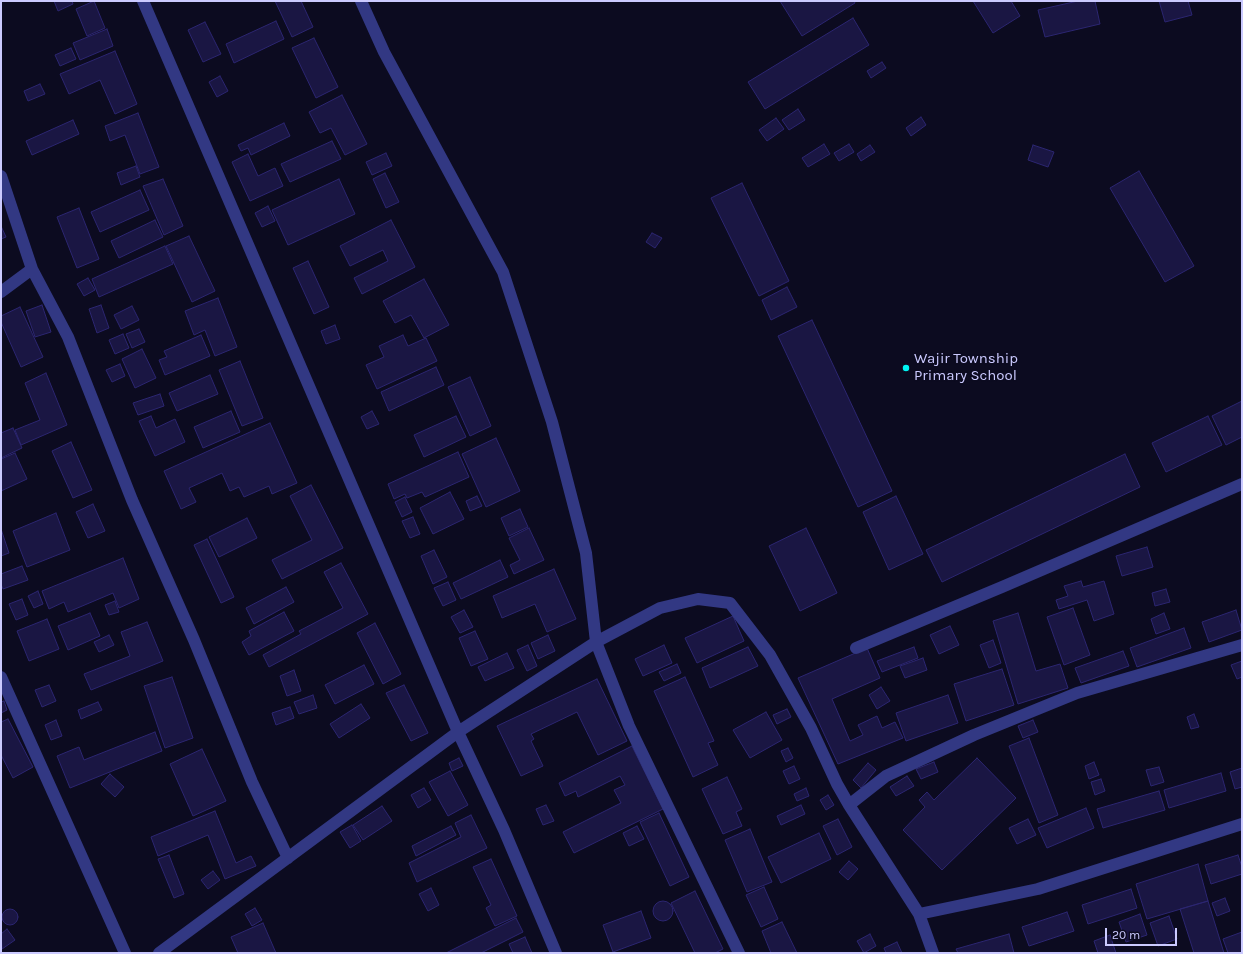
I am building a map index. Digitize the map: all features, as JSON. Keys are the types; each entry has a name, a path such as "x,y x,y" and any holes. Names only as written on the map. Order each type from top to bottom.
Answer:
{"street":[{"path":"143,1 458,732 504,830 556,953"},
{"path":"361,1 384,52 503,272 552,422 586,553 596,642 629,726 739,953"},
{"path":"1,176 32,269 68,338 132,500 194,640 252,782 288,858"},
{"path":"1,292 32,269"},
{"path":"856,648 1242,484"},
{"path":"159,953 458,732 596,642 660,608 698,599 730,603 770,655 811,728 837,784 849,805 919,914 933,953"},
{"path":"849,805 886,776 974,735 1077,693 1242,645"},
{"path":"1,677 125,953"},
{"path":"919,914 1038,889 1242,824"}],"building":[{"path":"54,1 72,1 73,4 58,11"},
{"path":"94,1 105,28 87,36 76,9"},
{"path":"275,1 301,1 313,27 292,37"},
{"path":"780,1 854,1 855,3 802,36"},
{"path":"973,1 1011,1 1020,16 993,33"},
{"path":"1078,1 1095,1 1100,24 1045,37 1038,10"},
{"path":"1159,1 1188,1 1192,15 1165,22"},
{"path":"853,18 869,45 765,109 748,82"},
{"path":"276,21 284,39 234,63 226,44"},
{"path":"205,22 221,54 203,62 188,30"},
{"path":"107,29 113,46 80,60 73,43"},
{"path":"314,38 338,87 316,98 292,48"},
{"path":"71,48 76,59 60,66 55,55"},
{"path":"115,51 137,104 115,114 100,80 69,94 60,74"},
{"path":"882,62 886,68 871,78 867,71"},
{"path":"220,76 228,91 217,97 209,82"},
{"path":"40,84 45,94 28,101 24,91"},
{"path":"342,95 367,144 345,155 331,128 320,133 309,112"},
{"path":"798,109 805,120 789,130 782,120"},
{"path":"138,113 159,167 140,174 125,135 110,141 105,126"},
{"path":"921,117 926,125 911,136 906,128"},
{"path":"776,118 784,129 767,141 759,130"},
{"path":"73,120 79,134 32,155 26,141"},
{"path":"284,123 290,136 251,155 248,148 241,151 238,145"},
{"path":"332,141 341,159 290,182 281,164"},
{"path":"824,144 830,154 808,167 802,158"},
{"path":"849,144 854,152 839,161 834,153"},
{"path":"870,145 875,152 861,161 857,154"},
{"path":"1033,145 1054,152 1048,167 1028,160"},
{"path":"386,153 392,166 372,175 366,162"},
{"path":"248,154 258,176 275,168 283,186 250,201 232,162"},
{"path":"136,166 140,177 121,185 117,173"},
{"path":"1139,171 1194,266 1165,282 1110,188"},
{"path":"385,173 399,202 386,208 373,179"},
{"path":"163,179 183,226 164,235 143,186"},
{"path":"339,179 355,214 288,245 272,210"},
{"path":"742,183 789,281 759,296 711,198"},
{"path":"140,190 149,210 100,232 91,212"},
{"path":"268,206 275,221 262,227 255,213"},
{"path":"79,208 99,259 77,268 57,217"},
{"path":"155,220 163,237 119,258 111,241"},
{"path":"391,220 415,267 362,294 354,278 388,261 383,250 350,266 340,246"},
{"path":"1,226 6,237 1,239"},
{"path":"652,233 662,238 655,248 646,242"},
{"path":"189,236 215,291 192,302 166,246"},
{"path":"165,246 173,264 99,297 92,279"},
{"path":"308,261 329,307 314,314 293,268"},
{"path":"88,278 95,290 84,296 77,284"},
{"path":"424,279 449,325 424,338 411,315 395,323 383,301"},
{"path":"787,287 797,307 771,320 762,300"},
{"path":"218,298 237,347 215,356 205,330 194,335 185,311"},
{"path":"42,305 51,332 35,337 26,311"},
{"path":"101,305 109,328 97,333 89,309"},
{"path":"132,306 139,320 121,329 114,315"},
{"path":"20,307 43,357 21,367 1,322 1,316"},
{"path":"812,320 892,491 858,507 778,336"},
{"path":"335,325 340,339 326,344 321,331"},
{"path":"139,329 145,342 132,348 126,334"},
{"path":"123,334 129,348 115,354 109,340"},
{"path":"201,335 210,356 165,375 159,360 167,357 164,351"},
{"path":"403,335 408,346 426,338 437,361 377,389 366,365 384,357 379,346"},
{"path":"142,349 156,378 135,388 122,359"},
{"path":"240,361 263,418 242,426 219,370"},
{"path":"120,364 125,376 112,382 106,370"},
{"path":"436,367 444,385 389,411 381,392"},
{"path":"46,373 67,425 21,445 15,430 40,420 25,383"},
{"path":"210,375 218,394 177,411 169,393"},
{"path":"470,377 491,426 470,436 448,387"},
{"path":"160,394 164,406 138,415 133,403"},
{"path":"1242,401 1242,437 1226,445 1212,416"},
{"path":"231,411 240,432 203,448 194,427"},
{"path":"372,411 379,424 367,429 361,417"},
{"path":"151,416 156,428 175,419 185,442 155,456 139,421"},
{"path":"456,416 466,437 424,457 414,435"},
{"path":"1208,416 1222,445 1166,472 1152,443"},
{"path":"270,423 297,483 272,494 269,486 244,497 239,487 230,491 222,473 189,488 196,502 181,509 164,471"},
{"path":"13,428 22,448 1,458 1,433"},
{"path":"496,438 520,491 486,507 462,454"},
{"path":"71,442 92,490 73,498 52,451"},
{"path":"458,452 469,477 425,497 422,492 407,498 405,494 394,499 388,484"},
{"path":"15,453 27,479 1,491 1,459"},
{"path":"1125,454 1140,487 942,582 926,550"},
{"path":"311,485 343,548 282,579 272,560 312,540 290,496"},
{"path":"450,492 464,519 433,534 420,508"},
{"path":"477,496 482,506 470,511 466,501"},
{"path":"896,496 923,554 889,570 863,512"},
{"path":"405,497 412,512 402,517 395,502"},
{"path":"93,504 105,531 88,538 76,512"},
{"path":"520,509 528,527 509,536 501,518"},
{"path":"56,513 70,550 27,567 13,531"},
{"path":"413,517 420,534 410,538 402,521"},
{"path":"247,518 257,538 219,557 209,537"},
{"path":"529,528 544,560 514,574 510,565 520,560 509,538"},
{"path":"806,528 837,593 800,611 769,546"},
{"path":"2,532 9,553 1,556 1,533"},
{"path":"207,539 234,597 221,603 194,545"},
{"path":"1147,547 1153,567 1122,576 1116,556"},
{"path":"434,550 447,577 433,584 421,556"},
{"path":"123,558 139,599 119,608 113,593 68,612 64,602 49,609 42,591"},
{"path":"500,560 508,577 461,599 453,583"},
{"path":"341,563 368,614 269,667 263,655 301,634 299,631 343,608 324,572"},
{"path":"22,566 28,580 3,589 1,584 1,574"},
{"path":"554,569 576,619 547,632 535,604 502,618 493,596"},
{"path":"1081,581 1083,587 1104,581 1114,614 1094,621 1087,600 1059,609 1056,600 1068,596 1064,586"},
{"path":"448,582 456,600 443,606 434,588"},
{"path":"286,587 294,602 254,624 246,608"},
{"path":"1166,589 1170,602 1155,606 1152,593"},
{"path":"38,591 43,604 34,608 28,596"},
{"path":"22,599 28,615 16,620 9,604"},
{"path":"115,601 119,612 109,615 105,605"},
{"path":"1073,608 1090,655 1064,665 1047,617"},
{"path":"464,610 473,627 460,633 451,617"},
{"path":"1236,610 1242,630 1209,642 1202,622"},
{"path":"284,612 294,631 249,655 242,642 251,636 249,631"},
{"path":"90,613 100,636 68,650 58,626"},
{"path":"1018,613 1036,671 1060,664 1068,688 1018,704 993,621"},
{"path":"1164,613 1170,629 1156,634 1151,619"},
{"path":"733,616 744,641 697,663 685,638"},
{"path":"47,619 59,649 29,661 17,631"},
{"path":"147,622 163,661 91,690 84,674 130,656 121,632"},
{"path":"375,623 401,674 383,684 357,633"},
{"path":"950,626 959,645 939,654 930,635"},
{"path":"1184,628 1191,648 1137,667 1130,648"},
{"path":"475,631 488,659 471,666 459,638"},
{"path":"109,635 114,645 99,652 94,642"},
{"path":"548,635 555,651 538,659 531,643"},
{"path":"993,640 1001,663 989,668 980,645"},
{"path":"528,645 537,666 527,671 517,650"},
{"path":"664,645 672,663 643,676 635,659"},
{"path":"748,647 758,666 710,688 702,668"},
{"path":"914,647 918,658 882,672 877,661"},
{"path":"867,648 880,678 832,699 850,741 863,735 858,725 877,716 882,728 895,722 903,738 838,764 798,678"},
{"path":"1123,651 1129,666 1081,683 1075,668"},
{"path":"507,653 514,668 485,681 478,667"},
{"path":"923,658 927,670 905,678 900,666"},
{"path":"1242,661 1242,677 1237,679 1231,665"},
{"path":"677,664 681,673 664,681 659,672"},
{"path":"364,665 374,684 335,704 325,685"},
{"path":"1002,669 1014,705 966,721 954,684"},
{"path":"294,670 301,691 287,696 280,676"},
{"path":"172,677 193,738 165,748 144,686"},
{"path":"685,677 714,741 708,743 718,765 693,777 654,691"},
{"path":"597,679 627,741 598,755 577,712 531,734 534,739 531,741 543,766 521,776 497,726"},
{"path":"49,685 56,701 42,707 35,690"},
{"path":"404,685 428,733 411,741 386,693"},
{"path":"881,687 890,701 877,709 869,695"},
{"path":"313,695 317,708 299,714 294,702"},
{"path":"948,695 958,723 906,741 896,713"},
{"path":"4,701 7,710 1,713 1,702"},
{"path":"98,702 102,710 81,719 78,710"},
{"path":"361,704 370,718 339,738 330,724"},
{"path":"290,707 294,718 276,725 272,713"},
{"path":"787,709 791,717 777,724 773,715"},
{"path":"766,712 782,740 750,758 733,730"},
{"path":"1194,714 1199,727 1191,729 1187,717"},
{"path":"8,719 33,767 13,778 1,755 1,722"},
{"path":"56,720 62,736 51,740 45,725"},
{"path":"1033,720 1038,732 1023,738 1018,726"},
{"path":"155,732 162,751 70,788 57,756 79,747 84,760"},
{"path":"1029,738 1058,815 1039,823 1009,746"},
{"path":"632,746 663,809 574,853 563,832 621,803 614,790 625,785 620,776 578,797 576,791 565,796 559,783"},
{"path":"788,748 793,758 786,762 781,751"},
{"path":"202,749 226,801 193,816 170,764"},
{"path":"459,758 463,766 452,771 449,763"},
{"path":"977,758 1016,798 942,870 903,830 925,807 919,800 927,792 934,800"},
{"path":"934,762 938,772 921,779 916,769"},
{"path":"1094,762 1099,775 1089,779 1085,766"},
{"path":"868,763 876,770 861,788 853,780"},
{"path":"794,766 800,779 789,784 783,771"},
{"path":"1159,767 1164,782 1151,786 1146,770"},
{"path":"1242,768 1242,787 1235,789 1230,772"},
{"path":"450,771 468,805 448,816 429,782"},
{"path":"1221,773 1226,791 1169,808 1164,790"},
{"path":"110,774 124,787 115,797 101,784"},
{"path":"907,776 914,786 896,796 890,787"},
{"path":"727,777 742,809 736,812 742,826 723,834 702,789"},
{"path":"1101,779 1105,791 1095,795 1091,782"},
{"path":"424,788 431,800 418,808 411,795"},
{"path":"806,788 809,796 797,801 794,794"},
{"path":"1159,791 1165,810 1103,828 1097,809"},
{"path":"828,795 834,805 826,810 820,800"},
{"path":"546,805 554,821 543,825 536,809"},
{"path":"801,805 805,814 781,825 777,816"},
{"path":"382,806 392,821 363,840 353,825"},
{"path":"1086,808 1094,828 1047,848 1038,828"},
{"path":"215,811 236,863 251,856 256,866 225,879 208,835 158,856 151,837"},
{"path":"659,813 689,877 670,886 640,822"},
{"path":"471,815 487,848 417,882 409,863 461,837 455,823"},
{"path":"838,819 852,847 837,855 823,826"},
{"path":"1028,819 1036,835 1017,844 1009,828"},
{"path":"352,825 361,841 350,848 340,832"},
{"path":"451,826 456,835 416,856 412,846"},
{"path":"637,826 644,839 629,846 623,833"},
{"path":"750,829 772,882 747,892 725,840"},
{"path":"819,833 831,859 781,883 768,857"},
{"path":"169,855 184,894 174,898 158,859"},
{"path":"1238,855 1242,867 1242,874 1211,884 1205,865"},
{"path":"491,859 517,916 495,926 486,908 491,905 473,867"},
{"path":"849,861 858,869 848,880 839,872"},
{"path":"1198,864 1208,901 1147,919 1136,884"},
{"path":"213,871 220,880 208,889 201,880"},
{"path":"764,887 778,919 761,927 746,895"},
{"path":"431,888 439,905 428,911 419,894"},
{"path":"1131,889 1137,908 1088,924 1082,905"},
{"path":"695,891 723,949 715,953 695,953 671,903"},
{"path":"1225,898 1230,911 1217,916 1212,903"},
{"path":"663,901 670,904 673,911 670,918 663,921 656,918 653,911 656,904"},
{"path":"1208,901 1224,953 1194,953 1180,909"},
{"path":"255,908 262,920 252,926 245,914"},
{"path":"10,909 17,914 18,917 13,924 10,925 3,920 2,917 7,910"},
{"path":"641,911 651,938 613,952 603,925"},
{"path":"1067,912 1074,931 1029,946 1022,927"},
{"path":"1140,914 1147,935 1126,942 1119,922"},
{"path":"1169,916 1177,939 1158,946 1150,923"},
{"path":"516,918 523,932 481,953 446,953"},
{"path":"782,922 797,953 771,953 762,931"},
{"path":"263,923 276,953 238,953 231,937"},
{"path":"7,929 15,940 2,949 1,934"},
{"path":"1242,932 1242,953 1228,953 1223,939"},
{"path":"870,934 876,946 864,953 857,941"},
{"path":"1009,934 1014,953 958,953 956,949"},
{"path":"1110,935 1116,953 1098,953 1094,941"},
{"path":"525,937 532,953 513,953 509,944"},
{"path":"897,942 902,953 886,953 884,948"}],"place":[{"name":"Wajir Township Primary School","path":"906,368"}]}
